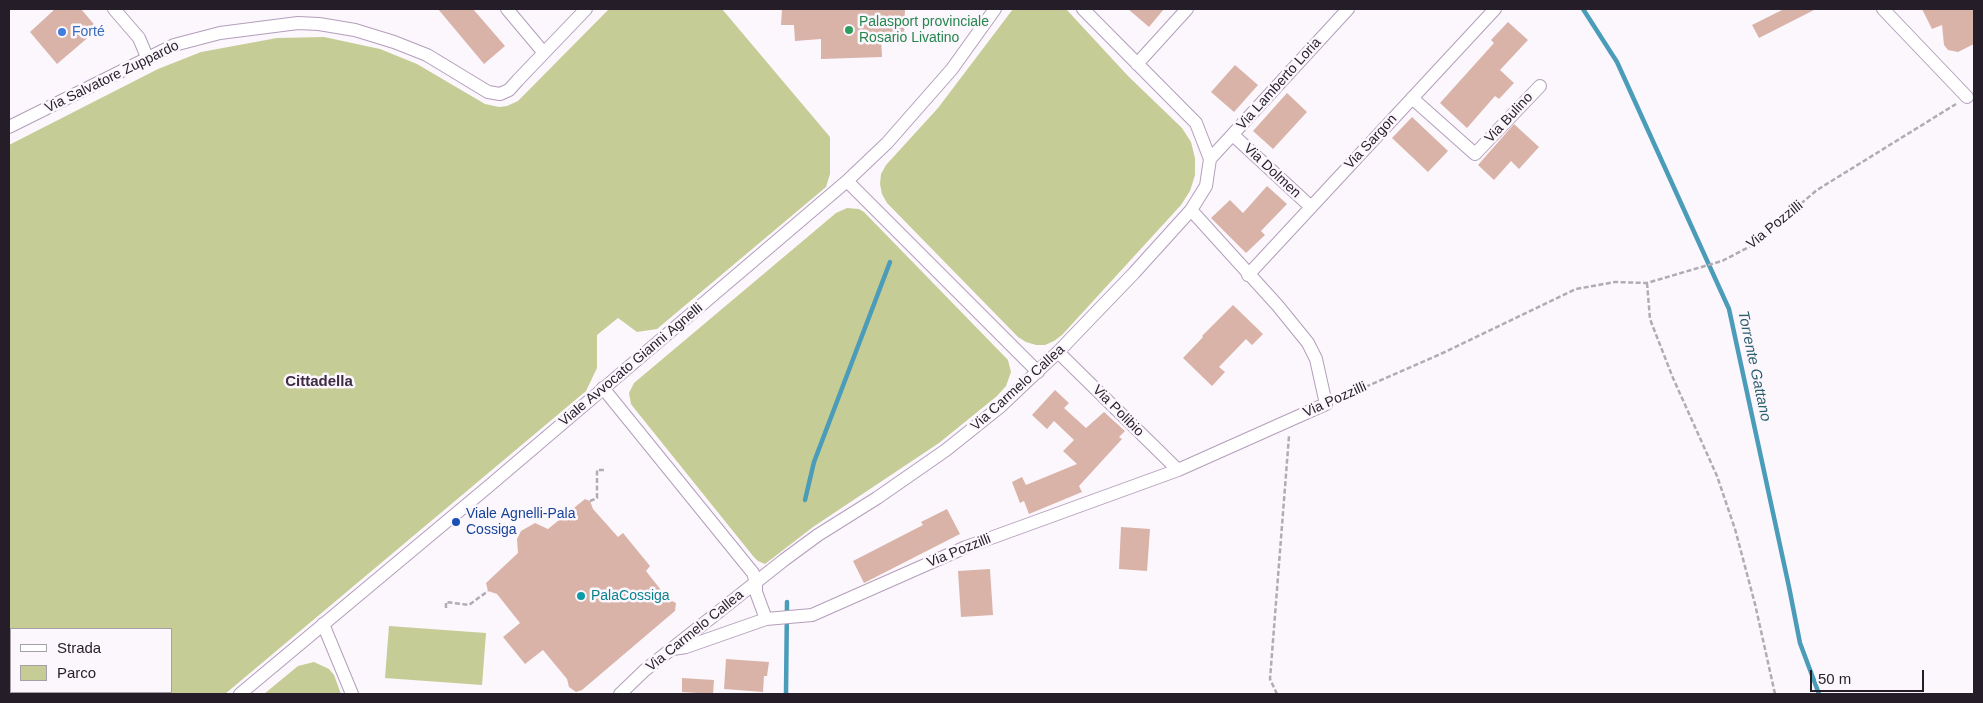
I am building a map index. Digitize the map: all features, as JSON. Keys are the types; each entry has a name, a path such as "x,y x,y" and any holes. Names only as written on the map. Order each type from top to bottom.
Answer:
{"street":[{"path":"114,9 139,38 147,58"},
{"path":"507,9 544,53"},
{"name":"Via Salvatore Zuppardo","path":"9,127 174,45 220,33 298,23 319,24 355,30 394,42 426,55 488,92 500,94 509,90 586,9"},
{"name":"Viale Avvocato Gianni Agnelli","path":"240,694 489,486 847,181 887,142 952,68 995,9"},
{"path":"1083,9 1196,124 1210,159"},
{"path":"1137,64 1187,9"},
{"name":"Via Lamberto Loria","path":"1210,159 1348,9"},
{"name":"Via Sargon","path":"1248,275 1495,9"},
{"path":"1883,9 1967,97"},
{"name":"Via Bulino","path":"1412,98 1475,154 1540,86"},
{"name":"Via Dolmen","path":"1233,135 1311,207"},
{"name":"Via Carmelo Callea","path":"620,694 671,650 818,535 946,450 1001,406 1058,352 1191,210 1206,186 1210,159"},
{"path":"847,181 1038,372"},
{"path":"1191,210 1278,306 1308,343 1316,359 1326,404"},
{"name":"Via Polibio","path":"1058,352 1178,470"},
{"path":"603,388 753,573 756,582 756,592 766,619"},
{"name":"Via Pozzilli","path":"671,650 686,647 766,619 812,615 966,547 1178,470 1326,404"},
{"path":"323,624 352,694"}],"path":[{"name":"Via Pozzilli","path":"1326,404 1445,352 1576,288 1615,282 1647,283 1722,261 1751,246 1817,190 1967,97"},
{"path":"1647,283 1650,318 1655,332 1673,378 1717,476 1735,529 1776,694"},
{"path":"1277,694 1270,679 1289,421"},
{"path":"590,501 596,498 597,470 604,470"},
{"path":"446,608 446,602 469,605 488,591"}],"green space":[{"path":"609,9 722,9 830,137 830,174 826,187 657,329 637,332 618,318 597,335 597,368 586,391 225,694 9,694 9,145 158,69 201,52 277,38 324,37 380,49 417,64 485,104 499,107 518,101"},
{"path":"1013,9 1066,9 1128,76 1182,128 1191,142 1195,158 1195,175 1190,191 1181,205 1062,335 1045,345 1036,345 1018,337 887,203 882,194 880,184 881,174 886,165 938,108"},
{"path":"847,208 859,209 864,212 1008,360 1011,372 1006,386 997,396 939,443 813,527 765,564 753,556 634,408 631,404 629,393 634,383 836,213"},
{"path":"389,626 486,633 482,685 385,678"},
{"path":"314,662 329,669 334,675 341,694 264,694 298,666"}],"building":[{"path":"55,9 81,9 98,29 57,64 30,32"},
{"path":"438,9 473,9 505,46 484,64"},
{"name":"Palasport provinciale Rosario Livatino","path":"782,9 905,9 904,35 881,37 882,57 821,59 821,39 795,41 794,25 781,25"},
{"path":"1128,9 1164,9 1149,27"},
{"path":"1784,9 1816,9 1759,38 1752,25"},
{"path":"1922,9 1974,9 1974,44 1958,52 1948,50 1944,45 1942,25 1932,29"},
{"path":"1508,22 1528,40 1500,70 1514,83 1499,99 1495,96 1467,128 1440,103 1494,43 1491,40"},
{"path":"1235,65 1258,85 1234,112 1211,92"},
{"path":"1287,93 1307,112 1273,149 1253,131"},
{"path":"1412,117 1448,151 1428,172 1392,138"},
{"path":"1514,124 1539,147 1519,169 1511,161 1494,180 1478,165"},
{"path":"1267,186 1287,204 1261,231 1265,235 1246,253 1211,218 1230,200 1243,213"},
{"path":"1233,305 1263,334 1252,345 1246,339 1219,367 1225,372 1212,386 1183,358"},
{"path":"1055,390 1069,403 1064,408 1086,428 1104,412 1125,431 1119,437 1122,439 1079,486 1082,492 1029,514 1024,501 1020,503 1012,482 1022,477 1026,485 1077,464 1063,451 1074,440 1054,421 1047,429 1032,415"},
{"name":"PalaCossiga","path":"585,499 590,501 593,509 618,537 623,533 650,566 646,571 668,599 676,603 675,611 582,690 576,692 569,687 567,679 543,650 525,664 503,637 520,623 497,594 488,591 486,583 518,553 517,539 521,531 535,523 548,529"},
{"path":"947,509 960,534 864,583 853,561 923,525 921,522"},
{"path":"1121,527 1150,529 1147,571 1119,569"},
{"path":"990,569 993,615 961,617 958,571"},
{"path":"726,659 769,662 767,676 764,676 763,692 724,689"},
{"path":"682,678 714,680 713,694 682,692"}],"waterway":[{"name":"Torrente Gattano","path":"1583,9 1617,62 1729,309 1800,643 1819,694"},
{"path":"805,500 814,462 890,262"},
{"path":"786,694 787,602"}],"place":[{"name":"Palasport provinciale Rosario Livatino","path":"849,30"},
{"name":"Forté","path":"62,32"},
{"name":"Viale Agnelli-Pala Cossiga","path":"456,522"},
{"name":"PalaCossiga","path":"581,596"}],"district":[{"name":"Cittadella","path":"319,382"}]}
